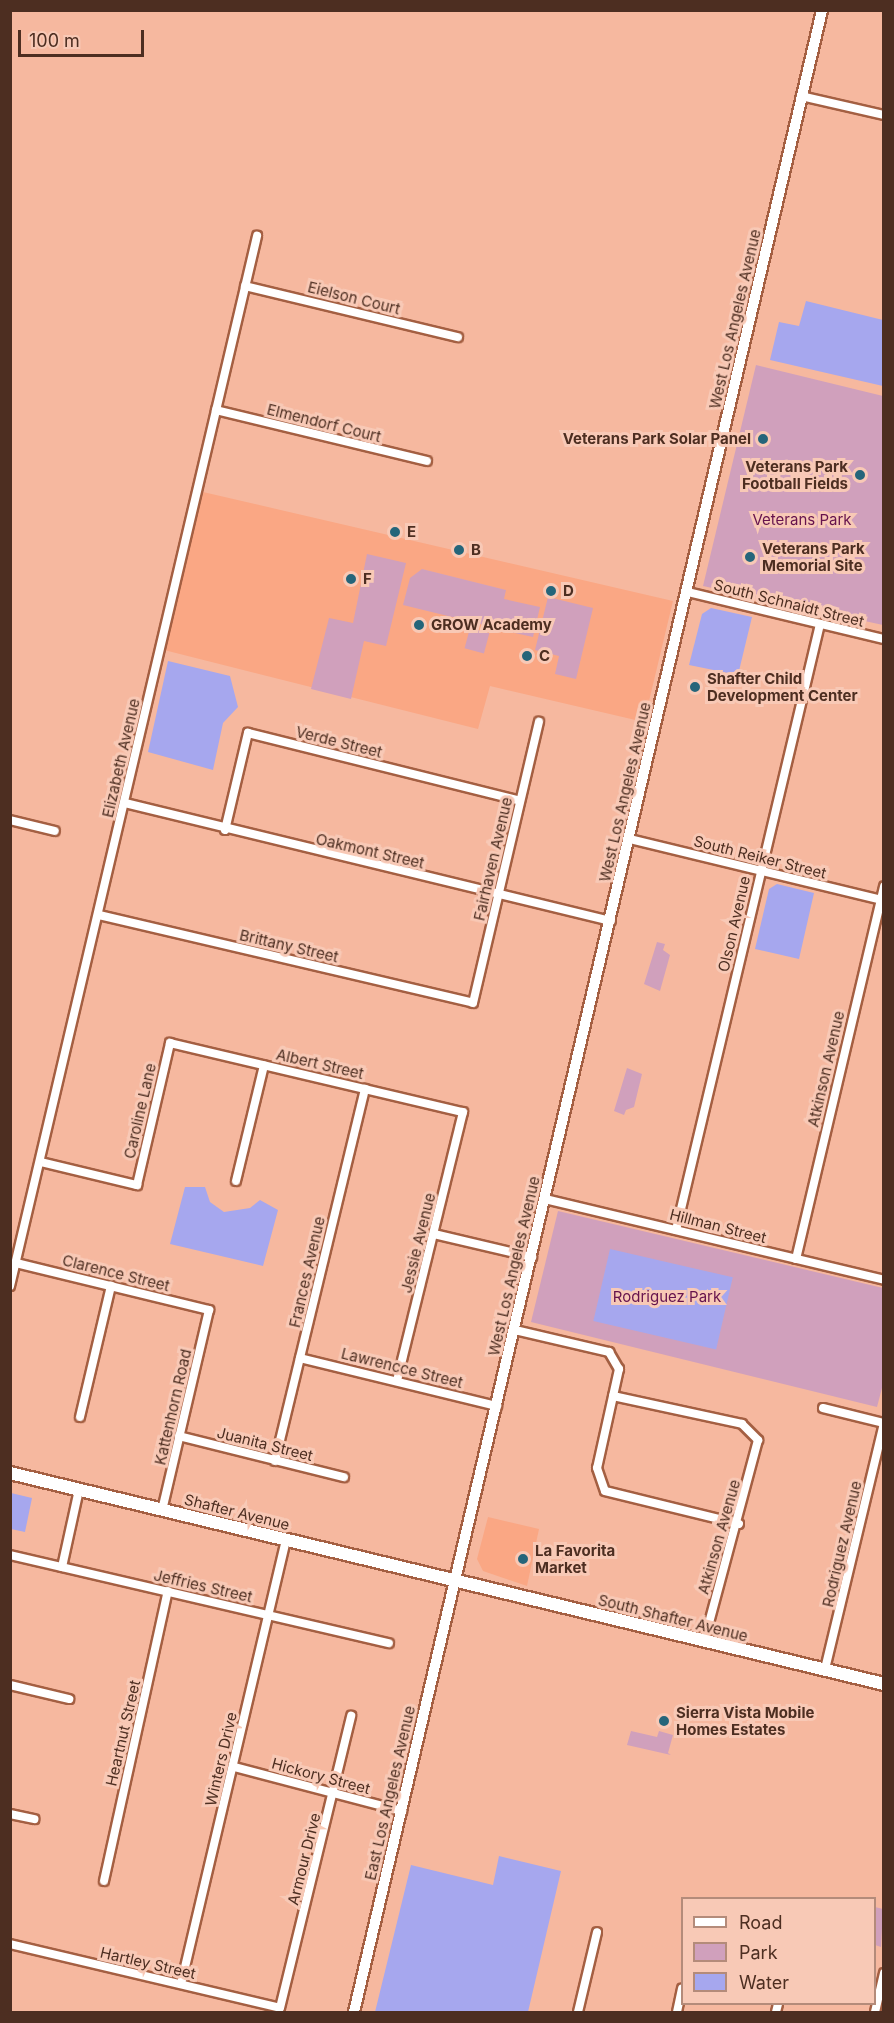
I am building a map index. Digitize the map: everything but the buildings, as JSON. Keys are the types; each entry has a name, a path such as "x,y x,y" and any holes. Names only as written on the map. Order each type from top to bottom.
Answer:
{"main road":[{"name":"Shafter Avenue","path":"10,1473 456,1581"},
{"name":"South Shafter Avenue","path":"456,1581 884,1684"}],"street":[{"name":"West Los Angeles Avenue","path":"456,1581 822,10"},
{"path":"801,96 884,115"},
{"name":"Elizabeth Avenue","path":"10,1286 257,236"},
{"name":"Eielson Court","path":"245,286 458,337"},
{"name":"Elmendorf Court","path":"216,410 427,461"},
{"name":"South Schnaidt Street","path":"688,592 884,639"},
{"name":"Olson Avenue","path":"676,1230 820,624"},
{"name":"Fairhaven Avenue","path":"473,1003 539,722"},
{"name":"Verde Street","path":"225,830 248,733 520,801"},
{"name":"Oakmont Street","path":"125,803 225,830 610,921"},
{"path":"10,820 55,831"},
{"name":"South Reiker Street","path":"630,839 882,900"},
{"name":"Atkinson Avenue","path":"796,1259 884,886"},
{"name":"Brittany Street","path":"99,915 473,1003"},
{"name":"Caroline Lane","path":"41,1162 137,1185 170,1043"},
{"name":"Albert Street","path":"170,1043 463,1112"},
{"path":"236,1181 264,1065"},
{"name":"Frances Avenue","path":"275,1461 365,1089"},
{"name":"Jessie Avenue","path":"397,1380 463,1112"},
{"name":"Hillman Street","path":"545,1199 884,1280"},
{"path":"434,1234 532,1257"},
{"name":"Clarence Street","path":"16,1263 209,1310"},
{"path":"80,1417 111,1286"},
{"name":"Kattenhorn Road","path":"162,1510 209,1310"},
{"path":"514,1330 609,1352 619,1369 597,1467 605,1491 739,1524"},
{"name":"Lawrencce Street","path":"300,1358 497,1406"},
{"name":"Atkinson Avenue","path":"613,1396 742,1424 758,1440 739,1524 704,1641"},
{"path":"823,1408 884,1424"},
{"name":"Rodriguez Avenue","path":"825,1669 884,1424"},
{"name":"Juanita Street","path":"179,1437 344,1477"},
{"path":"62,1567 79,1490"},
{"name":"Winters Drive","path":"181,1984 286,1540"},
{"name":"Jeffries Street","path":"10,1555 389,1643"},
{"name":"East Los Angeles Avenue","path":"354,2013 456,1581"},
{"name":"Heartnut Street","path":"104,1881 168,1592"},
{"path":"10,1685 69,1699"},
{"name":"Armour Drive","path":"280,2008 351,1716"},
{"name":"Hickory Street","path":"234,1767 402,1811"},
{"path":"10,1814 34,1819"},
{"path":"578,2013 597,1932"},
{"name":"Hartley Street","path":"10,1944 280,2008"},
{"path":"874,2013 884,1973"},
{"path":"677,2013 681,1994"}],"shaded area":[{"name":"GROW Academy","path":"203,492 673,601 644,722 490,686 478,729 164,650"},
{"path":"488,1517 539,1529 527,1586 483,1571 477,1559"}],"green space":[{"name":"Veterans Park","path":"756,365 883,396 883,625 703,586"},
{"path":"367,554 406,563 386,646 364,641 351,699 311,689 329,618 353,623"},
{"path":"422,569 506,590 504,599 540,607 533,637 483,626 472,617 452,617 403,605 410,578"},
{"path":"548,597 593,608 576,679 555,674 559,656 535,650"},
{"path":"470,628 489,633 484,653 465,648"},
{"path":"657,942 665,944 663,950 670,955 660,991 644,984"},
{"path":"627,1068 642,1074 634,1107 626,1110 624,1115 614,1111"},
{"name":"Rodriguez Park","path":"558,1211 883,1288 883,1384 877,1407 531,1322"},
{"path":"631,1731 657,1737 659,1731 673,1735 668,1753 671,1755 627,1745"},
{"path":"876,1907 883,1909 881,1947 876,1945"}],"water":[{"path":"806,301 883,320 883,386 770,360 779,322 799,326"},
{"path":"711,608 752,617 738,675 689,665 702,614"},
{"path":"168,661 230,676 238,707 223,723 213,770 148,752"},
{"path":"777,884 814,893 799,959 755,949 769,889"},
{"path":"185,1187 205,1187 210,1202 224,1212 250,1208 260,1200 278,1210 263,1266 170,1244"},
{"path":"610,1249 733,1277 716,1349 593,1321"},
{"path":"11,1493 32,1498 25,1532 11,1529"},
{"path":"499,1856 561,1871 528,2012 375,2012 411,1865 493,1885"}],"place":[{"name":"Veterans Park Solar Panel","path":"763,439"},
{"name":"Veterans Park Football Fields","path":"860,475"},
{"name":"E","path":"395,532"},
{"name":"B","path":"459,550"},
{"name":"Veterans Park Memorial Site","path":"750,557"},
{"name":"F","path":"351,579"},
{"name":"D","path":"551,591"},
{"name":"GROW Academy","path":"419,625"},
{"name":"C","path":"527,656"},
{"name":"Shafter Child Development Center","path":"695,687"},
{"name":"La Favorita Market","path":"523,1559"},
{"name":"Sierra Vista Mobile Homes Estates","path":"664,1721"}]}
